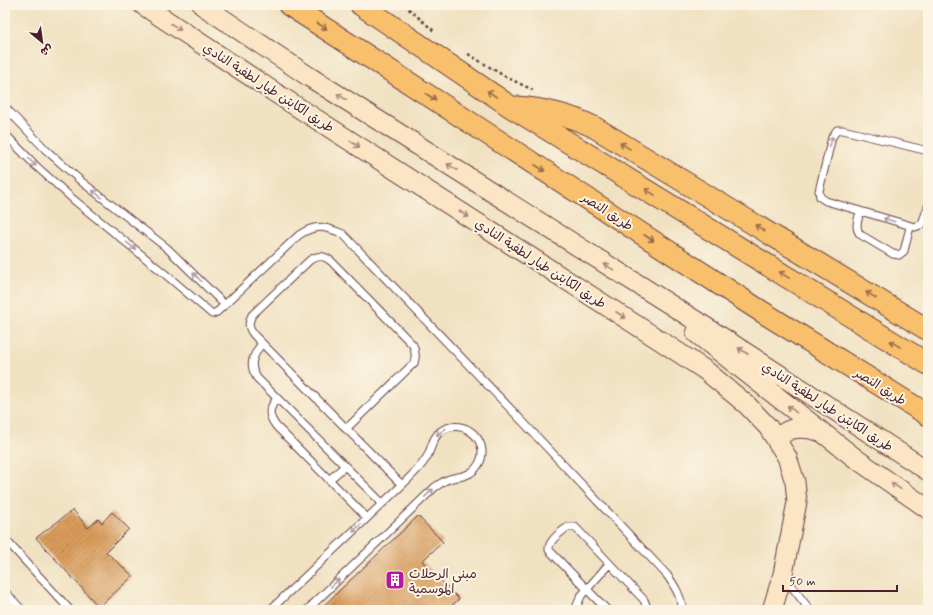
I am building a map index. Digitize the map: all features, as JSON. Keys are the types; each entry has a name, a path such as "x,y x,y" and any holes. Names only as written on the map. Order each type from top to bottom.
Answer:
{"main road":[{"name":"طريق الكابتن طيار لطفية النادي","path":"143,5 277,94 705,370 748,405 768,427 787,457 796,482 796,502 783,574 772,610"},
{"name":"طريق الكابتن طيار لطفية النادي","path":"202,5 314,80 720,336 928,471"},
{"name":"طريق النصر","path":"289,5 750,304 928,415"},
{"path":"361,5 511,106 928,364"},
{"path":"511,106 537,108 557,113 594,127 928,330"},
{"path":"682,313 700,338 821,432 928,509"},
{"path":"778,444 781,435 794,429 803,428 821,432"}],"lane":[{"path":"5,107 46,150 77,178 168,248 225,305"},
{"path":"928,151 843,130 837,130 833,133 819,190 820,197 826,201 915,228 922,224 928,207"},
{"path":"5,134 36,166 74,200 166,274 208,311 214,314 299,235 308,229 324,227 343,234 667,575 682,600 683,610"},
{"path":"860,212 857,228 859,233 893,254 899,255 904,251 910,227"},
{"path":"346,429 414,363 416,357 413,346 328,258 322,256 310,260 252,314 249,320 250,331 346,429 402,485"},
{"path":"262,343 254,353 252,359 252,366 257,378 382,504"},
{"path":"277,398 270,407 272,421 367,518"},
{"path":"270,610 402,485 425,460 434,438 439,432 453,426 468,428 474,433 478,438 482,453 481,460 472,472 466,476 450,479 435,487 306,610"},
{"path":"329,480 345,466"},
{"path":"607,610 551,552 548,547 550,543 568,526 573,526 644,600 648,610"},
{"path":"5,539 70,610"},
{"path":"575,610 581,596 609,564"},
{"path":"783,574 810,610"},
{"path":"5,592 22,610"}],"building":[{"path":"73,510 88,528 98,519 102,523 112,512 129,529 106,552 133,576 99,607 36,538"},
{"name":"مبنى الرحلات الموسمية","path":"418,516 443,542 422,561 459,599 447,610 319,610"}],"place":[{"name":"مبنى الرحلات الموسمية","path":"395,580"}]}
